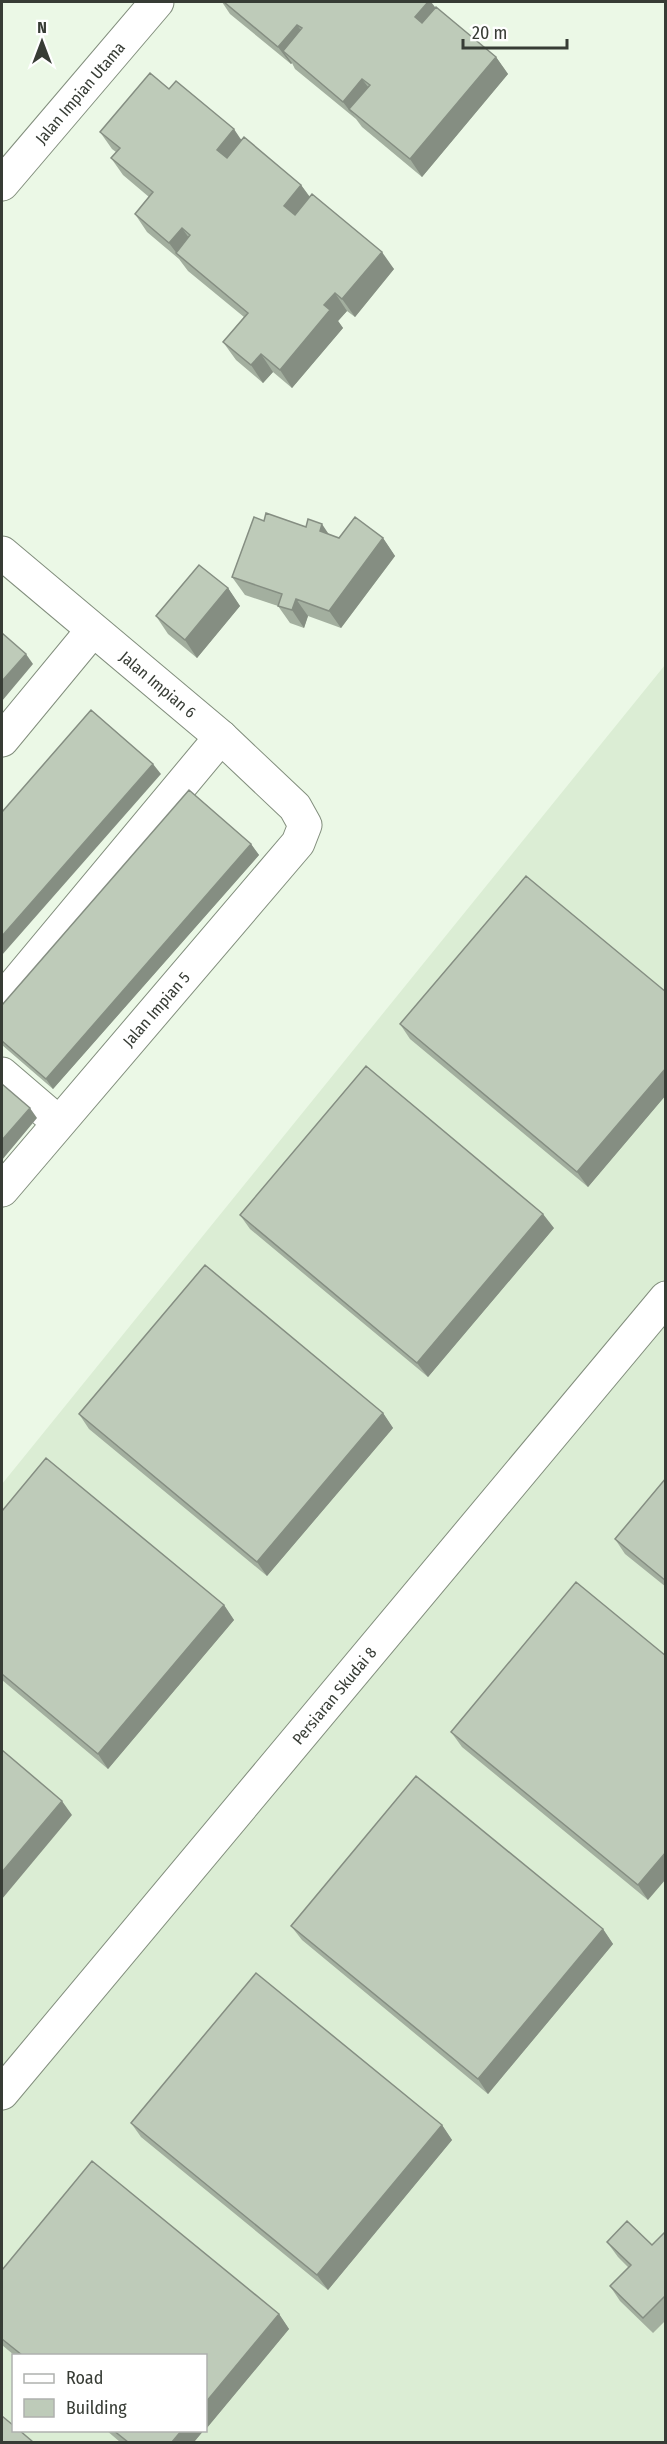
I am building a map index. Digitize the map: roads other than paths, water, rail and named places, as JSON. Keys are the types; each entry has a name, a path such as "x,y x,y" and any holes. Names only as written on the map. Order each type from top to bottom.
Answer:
{"street":[{"name":"Jalan Impian Utama","path":"2,184 157,2"},
{"name":"Jalan Impian 6","path":"2,553 92,631 221,737 295,807 305,825"},
{"path":"2,740 92,631"},
{"path":"2,1000 221,737"},
{"name":"Jalan Impian 5","path":"2,1191 58,1122 298,843 305,825"},
{"path":"2,1074 58,1122"},
{"name":"Persiaran Skudai 8","path":"2,2093 666,1298"}]}
